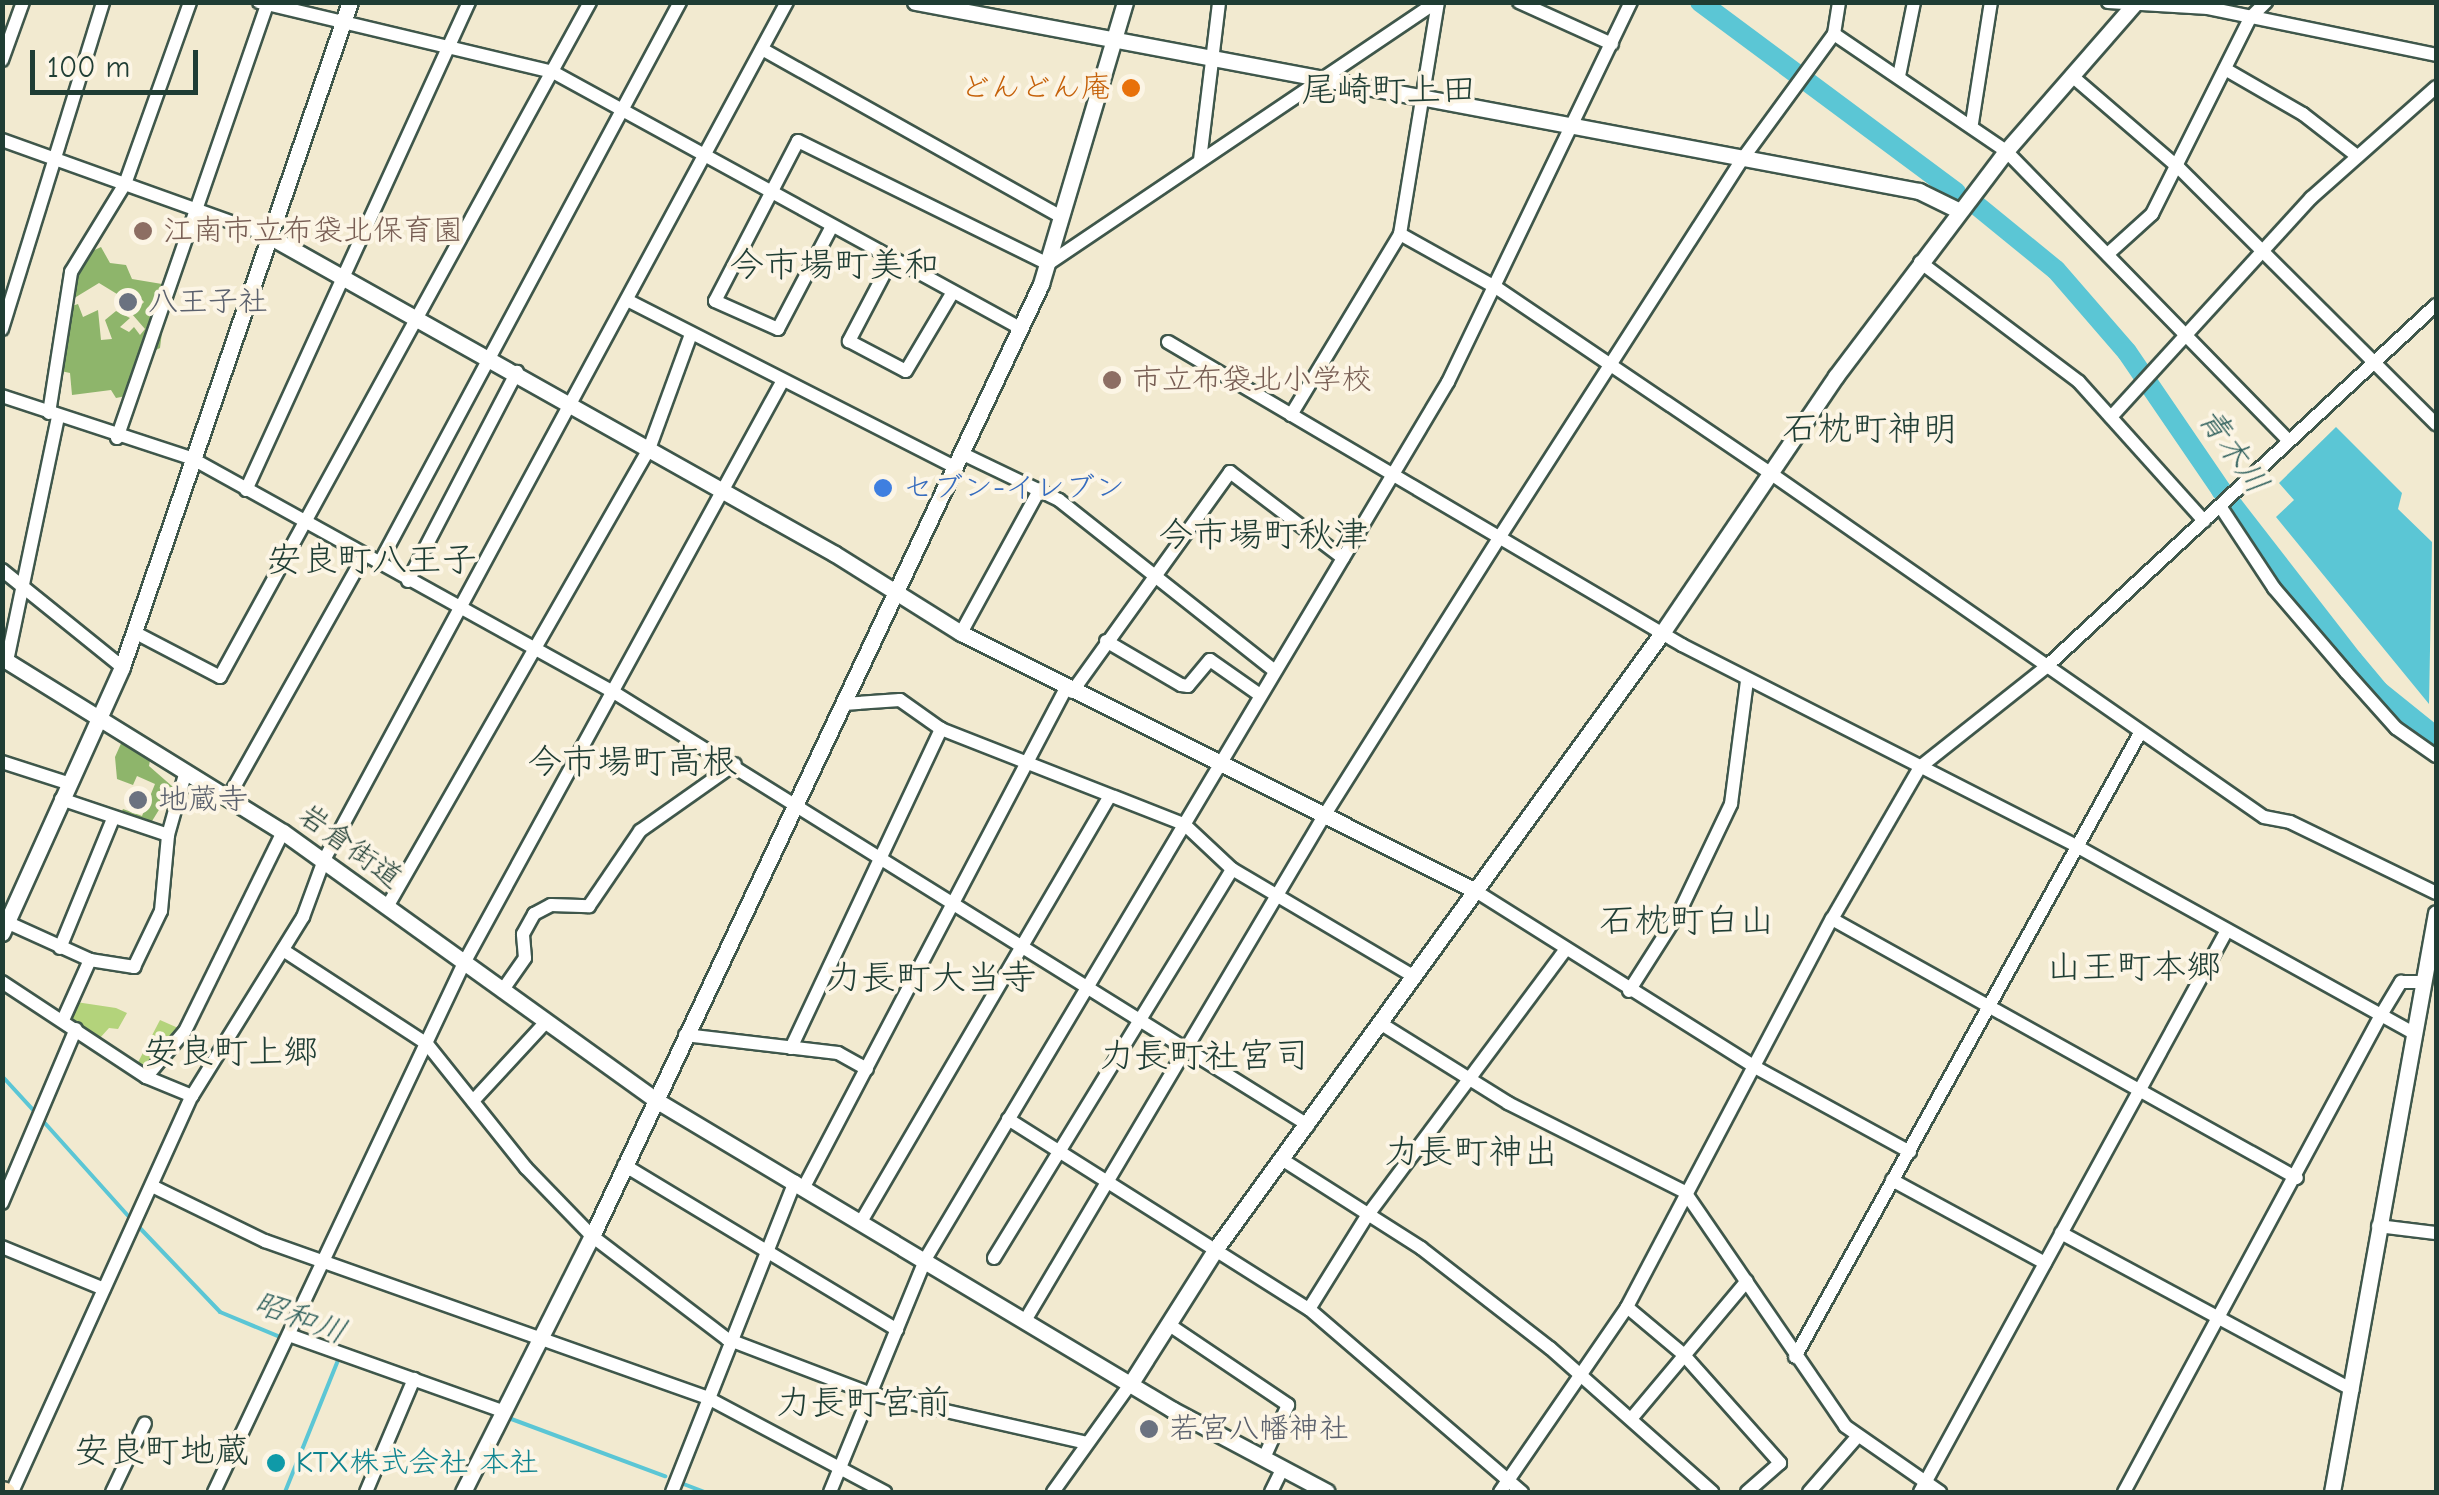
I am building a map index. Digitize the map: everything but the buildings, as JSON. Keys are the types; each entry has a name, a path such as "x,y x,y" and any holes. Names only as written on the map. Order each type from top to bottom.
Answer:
{"street":[{"path":"2,60 8,28 23,2"},
{"path":"2,328 59,161 103,2"},
{"path":"5,659 27,589 71,272 125,184 190,2"},
{"path":"186,771 168,835 162,910 134,968 90,960 4,925 122,667 350,2"},
{"path":"246,490 469,2"},
{"path":"134,632 220,677 590,2"},
{"path":"379,564 626,111 680,2"},
{"path":"7,1492 192,1096 283,950 324,860 787,2"},
{"path":"915,2 1008,10 1113,40 1741,161 1919,191 1958,210"},
{"path":"462,1492 592,1236 1020,328 1048,264 1125,2"},
{"path":"1200,160 1219,2"},
{"path":"1048,264 1437,2"},
{"path":"1292,415 1400,234 1437,2"},
{"path":"1519,2 1612,44"},
{"path":"830,1492 926,1258 1085,984 1392,476 1496,288 1631,2"},
{"path":"1026,1319 1324,816 1741,161 1834,34 1839,2"},
{"path":"1899,76 1914,2"},
{"path":"1972,123 1991,2"},
{"path":"2108,2 2208,8 2436,54"},
{"path":"2110,252 2152,214 2180,168 2250,18 2266,2"},
{"path":"117,438 265,3 553,72 831,228 1020,328"},
{"path":"1052,1492 1131,1383 1218,1247 1662,633 1920,262 2006,151 2134,5"},
{"path":"1834,34 1972,123 2006,151 2110,252 2289,442"},
{"path":"762,49 1060,216"},
{"path":"2225,69 2303,114 2357,156"},
{"path":"2072,76 2180,168 2436,424"},
{"path":"2111,418 2264,250 2357,156 2436,87"},
{"path":"2,140 267,235 344,275 723,490 961,633 1474,890 1753,1066 1910,1152"},
{"path":"831,228 778,329 715,301 798,142 1048,264"},
{"path":"1400,234 1496,288 1774,474 2140,734 2264,816 2290,822 2436,894"},
{"path":"892,260 848,341 906,371 953,292"},
{"path":"1920,262 2080,382 2204,520"},
{"path":"626,300 782,382 960,461 1040,489 1156,574 1275,671"},
{"path":"1504,1486 1628,1307 1684,1192 1832,919 1920,767 2046,667 2436,306"},
{"path":"387,908 538,651 649,449 691,334"},
{"path":"1168,342 1662,633 2078,848 2412,1032"},
{"path":"408,581 517,372"},
{"path":"214,1492 464,962 615,693 782,382"},
{"path":"2,396 117,438 191,458 615,693 797,802 1308,1125"},
{"path":"672,1492 728,1339 766,1252 1069,690 1230,472 1343,558"},
{"path":"961,633 1040,489"},
{"path":"2226,500 2274,588 2396,728 2436,756"},
{"path":"228,798 364,556"},
{"path":"2,570 122,667"},
{"path":"1106,640 1188,686 1210,660 1260,695"},
{"name":"岩倉街道","path":"5,659 283,832 654,1098 1131,1383 1327,1492"},
{"path":"1630,991 1680,911 1731,804 1748,680"},
{"path":"844,704 900,700 941,729 1028,762 1108,799 1184,824 1232,869 1414,976"},
{"path":"792,1048 941,729"},
{"path":"1795,1357 1824,1315 1892,1180 1990,1011 2140,734"},
{"path":"2,762 70,784"},
{"path":"502,992 525,958 523,934 534,914 551,906 589,906 640,831 735,764"},
{"path":"862,1220 1108,799"},
{"path":"61,800 112,821 168,835"},
{"path":"60,948 112,821"},
{"path":"146,1077 185,1031 283,832"},
{"path":"994,1258 1232,869"},
{"path":"2332,1492 2420,982 2436,913"},
{"path":"1832,919 1990,1011 2297,1178"},
{"path":"1922,1488 2226,930"},
{"path":"1308,1309 1367,1216 1465,1079 1566,949"},
{"path":"283,950 427,1044 592,1236 728,1339 871,1394 1086,1443"},
{"path":"63,1020 90,960"},
{"path":"2,982 146,1077 192,1096"},
{"path":"2124,1492 2297,1178 2381,1015 2401,982 2420,982"},
{"path":"473,1101 546,1022"},
{"path":"1380,1022 1465,1079 1684,1192 1748,1281 1795,1357 1857,1437 1922,1488 1940,1492"},
{"path":"2,1203 76,1028"},
{"path":"684,1035 838,1053 867,1068"},
{"path":"1008,1119 1218,1247 1308,1309 1504,1486 1522,1492"},
{"path":"1283,1160 1421,1248 1580,1373 1712,1492"},
{"path":"624,1165 897,1330"},
{"path":"1892,1180 2045,1263"},
{"path":"152,1186 324,1263 706,1397 885,1492"},
{"path":"2378,1226 2436,1233"},
{"path":"2060,1233 2352,1390"},
{"path":"2,1247 104,1289"},
{"path":"1631,1419 1682,1354 1748,1281"},
{"path":"1628,1307 1682,1354 1780,1463 1747,1492"},
{"path":"1168,1324 1288,1405 1264,1458"},
{"path":"287,1339 503,1416"},
{"path":"366,1492 412,1383"},
{"path":"112,1492 145,1422"},
{"path":"1809,1492 1857,1437"},
{"path":"1271,1492 1282,1469"}],"green space":[{"path":"101,247 110,263 126,265 132,279 168,285 160,348 137,359 131,395 116,398 111,390 72,395 70,373 56,370 69,307 78,304 83,317 98,310 101,340 112,339 105,320 116,311 130,318 120,327 129,332 134,327 140,335 145,329 132,314 144,302 133,290 117,294 99,283 76,297 70,293 86,254"},
{"path":"123,739 151,755 149,766 173,787 149,826 118,819 123,809 142,816 155,784 137,776 133,785 117,779 115,757"},
{"path":"76,1002 127,1013 118,1029 109,1028 99,1039 71,1021"},
{"path":"160,1020 185,1031 146,1077 134,1070"}],"water":[{"path":"2336,427 2402,493 2398,509 2432,542 2429,704 2276,517 2294,500 2279,483"}],"waterway":[{"name":"青木川","path":"1700,2 1956,192"},
{"name":"青木川","path":"1975,204 2056,270 2127,352 2221,490 2353,660 2379,691 2436,737"},
{"name":"昭和川","path":"2,1076 37,1114"},
{"name":"昭和川","path":"43,1121 130,1218"},
{"name":"昭和川","path":"137,1225 220,1312 285,1339"},
{"path":"285,1492 339,1358"},
{"name":"昭和川","path":"506,1417 665,1476"},
{"name":"昭和川","path":"681,1483 705,1492"}],"place":[{"name":"どんどん庵","path":"1131,88"},
{"name":"江南市立布袋北保育園","path":"143,231"},
{"name":"八王子社","path":"128,302"},
{"name":"市立布袋北小学校","path":"1112,380"},
{"name":"セブン-イレブン","path":"883,488"},
{"name":"地蔵寺","path":"138,800"},
{"name":"若宮八幡神社","path":"1149,1429"},
{"name":"KTX株式会社 本社","path":"276,1463"}],"district":[{"name":"尾崎町上田","path":"1389,90"},
{"name":"今市場町美和","path":"834,265"},
{"name":"石枕町神明","path":"1870,429"},
{"name":"今市場町秋津","path":"1263,535"},
{"name":"安良町八王子","path":"372,560"},
{"name":"今市場町高根","path":"632,762"},
{"name":"石枕町白山","path":"1687,921"},
{"name":"山王町本郷","path":"2134,967"},
{"name":"力長町大当寺","path":"931,978"},
{"name":"安良町上郷","path":"231,1052"},
{"name":"力長町社宮司","path":"1204,1056"},
{"name":"力長町神出","path":"1471,1152"},
{"name":"力長町宮前","path":"863,1403"},
{"name":"安良町地蔵","path":"162,1451"}]}
